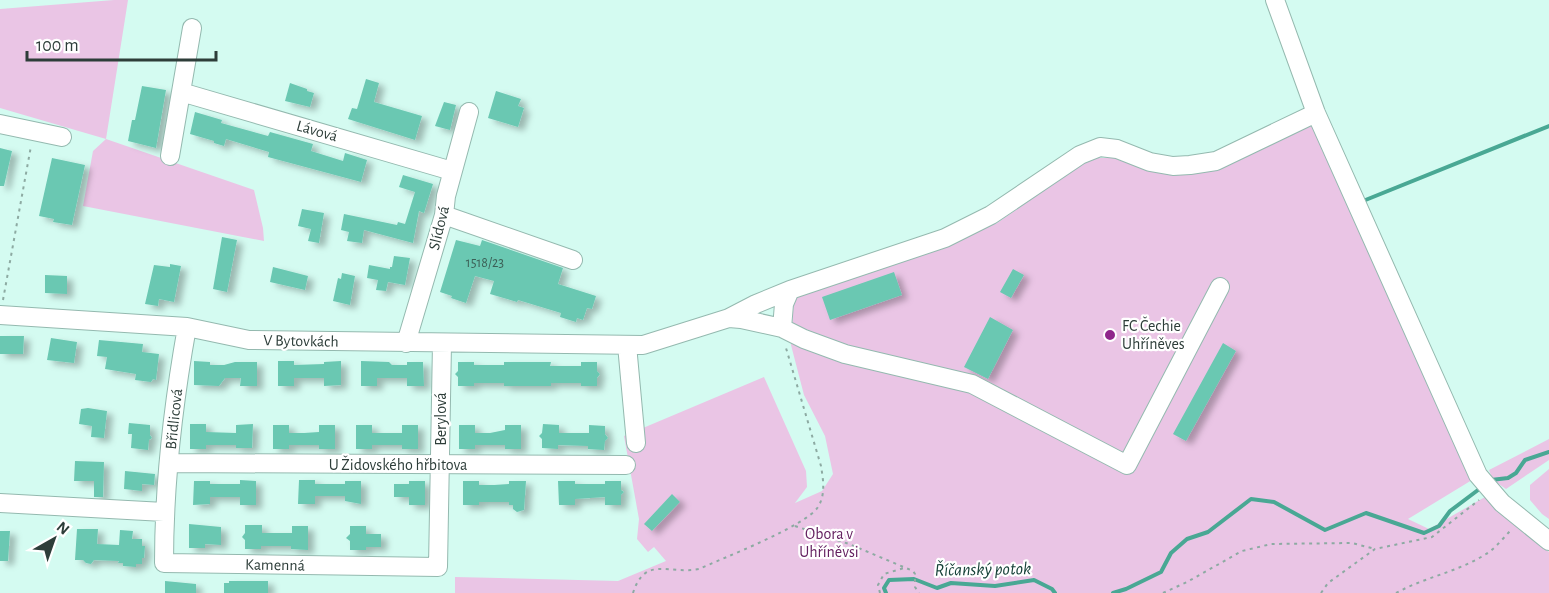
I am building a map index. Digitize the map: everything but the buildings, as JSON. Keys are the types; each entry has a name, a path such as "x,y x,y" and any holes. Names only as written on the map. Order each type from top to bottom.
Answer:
{"street":[{"path":"1275,0 1316,113 1478,475 1496,497 1549,541"},
{"path":"170,156 192,28"},
{"name":"Lávová","path":"181,92 452,171"},
{"name":"Slídová","path":"406,343 444,215 446,195 469,112"},
{"name":"V Bytovkách","path":"0,315 187,327 249,340 643,345 729,318 790,290 945,238 991,215 1080,155 1100,147 1117,149 1150,162 1173,166 1190,165 1216,160 1316,113"},
{"path":"0,124 62,137"},
{"path":"444,215 573,260"},
{"path":"729,318 782,328 844,354 972,384 1127,465 1220,287"},
{"path":"782,328 784,304 790,290"},
{"name":"Břidlicová","path":"164,512 175,398 187,327"},
{"name":"Berylová","path":"438,567 442,343"},
{"path":"627,345 636,443"},
{"name":"U Židovského hřbitova","path":"170,463 441,466 626,465"},
{"path":"0,503 164,512"},
{"name":"Kamenná","path":"164,512 164,563 438,567"}],"path":[{"path":"0,315 33,131"},
{"path":"633,593 642,574 652,569 686,571 699,569 794,525 810,516 818,507 824,484 821,466 786,349 782,328"},
{"path":"1321,593 1328,583 1375,549 1432,537 1479,500 1497,508 1496,497"},
{"path":"1396,593 1488,554 1521,520"},
{"path":"794,525 849,544 904,568 915,574 915,587 919,593"},
{"path":"1162,593 1187,582 1242,551 1271,544 1352,543 1375,549"},
{"path":"880,593 878,585 884,574 904,568"}],"green space":[{"path":"128,0 106,139 0,108 0,9"},
{"name":"Obora v Uhříněvsi","path":"1311,123 1472,480 1408,519 1429,529 1485,497 1549,552 1549,593 455,593 455,577 618,581 666,561 654,547 648,552 637,539 639,519 624,436 764,377 806,471 807,487 795,503 822,491 833,474 825,436 804,395 791,345 794,297 945,246 997,223 1091,158 1116,158 1166,174 1211,171"},
{"path":"106,139 254,190 264,241 83,206 93,151"},
{"path":"1549,439 1549,460 1506,489 1493,480 1489,470"},
{"path":"1549,469 1549,519 1530,500 1530,485"}],"waterway":[{"path":"1363,201 1549,126"},
{"name":"Říčanský potok","path":"1491,480 1508,478 1516,473 1525,460 1549,452"},
{"name":"Říčanský potok","path":"1113,593 1161,572 1171,553 1187,539 1208,532 1251,499 1274,502 1325,530 1366,513 1424,533 1439,526 1450,511 1482,487"},
{"name":"Říčanský potok","path":"886,593 884,588 889,580 914,579 937,588 951,583 995,586 1034,580 1052,589 1055,593"}],"place":[{"name":"FC Čechie Uhříněves","path":"1110,335"}]}
